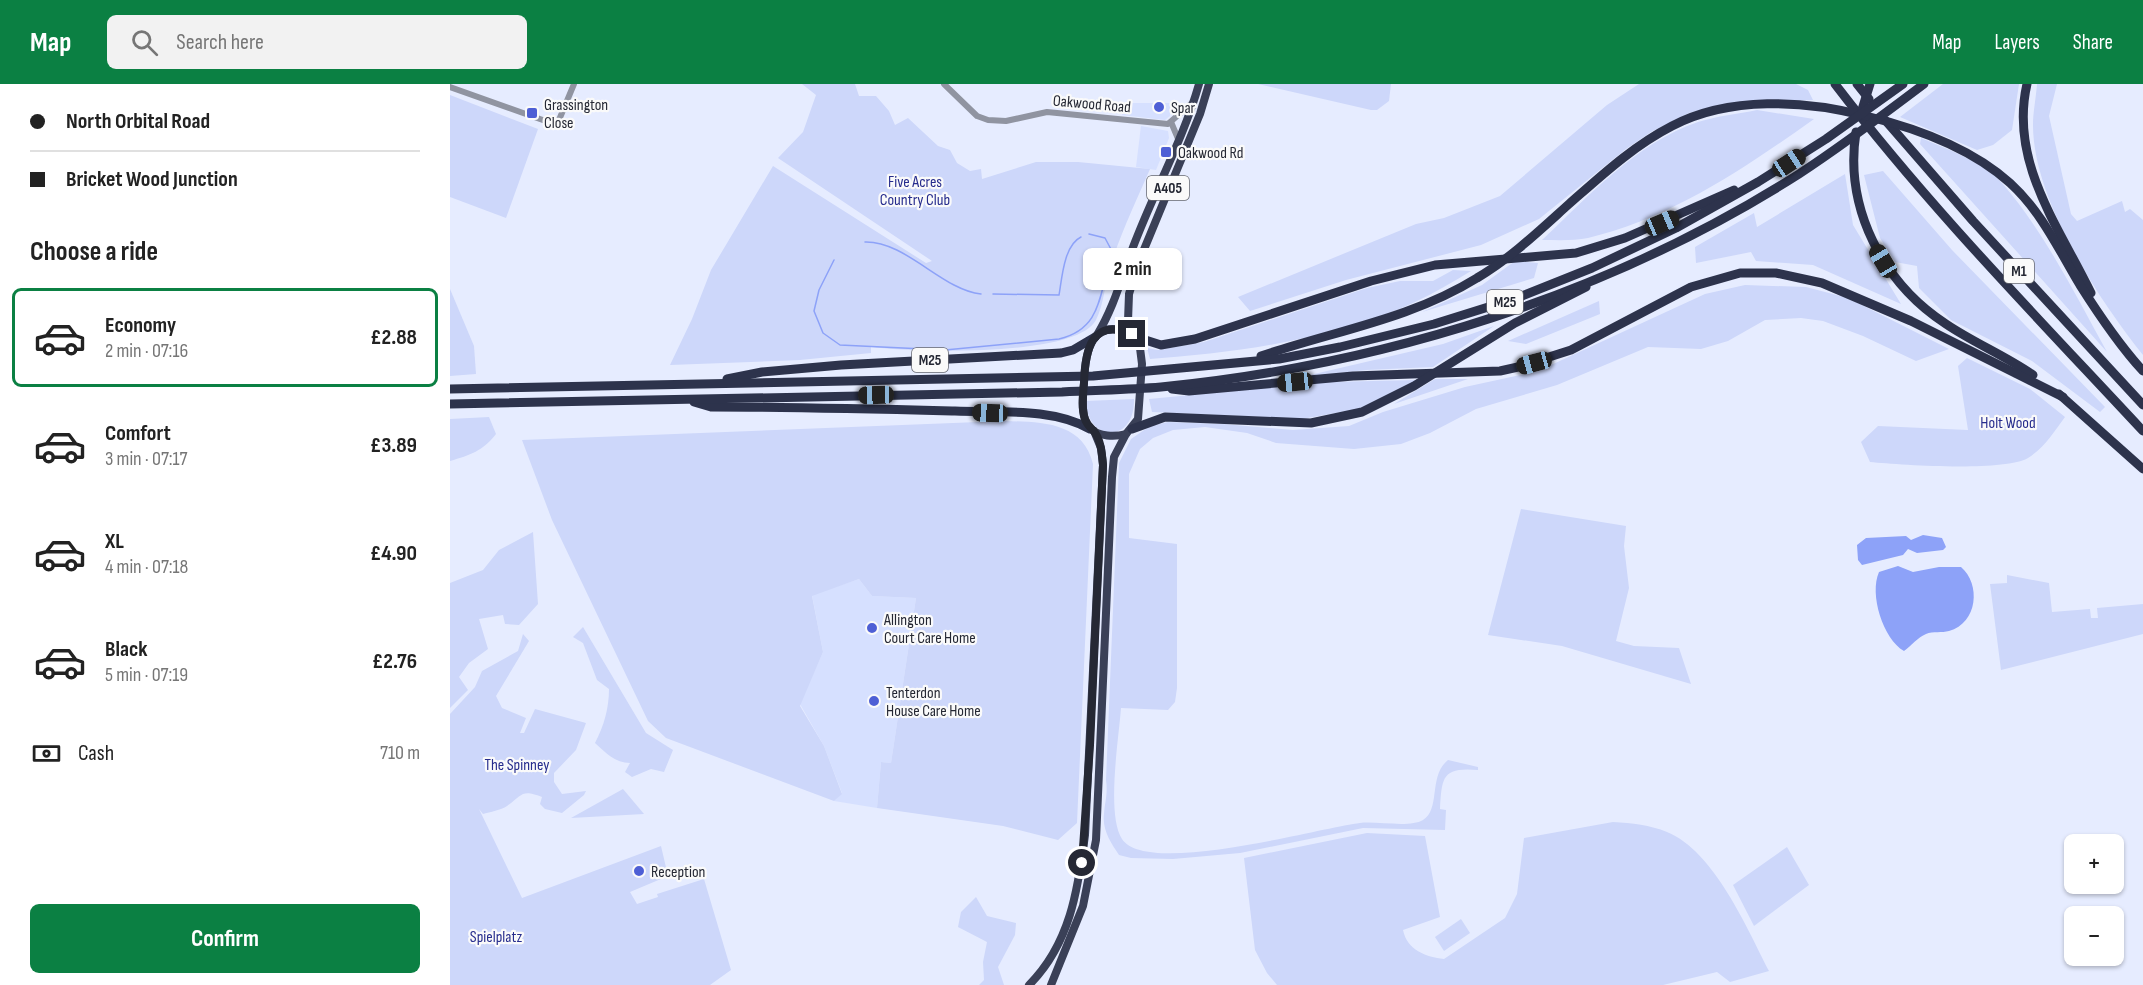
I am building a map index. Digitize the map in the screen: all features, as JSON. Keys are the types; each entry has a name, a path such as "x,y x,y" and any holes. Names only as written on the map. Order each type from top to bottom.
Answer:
{"highway":[{"name":"A405","path":"1096,336 1115,302 1136,238 1179,141 1199,84"},
{"name":"A405","path":"1134,336 1128,321 1127,304 1138,264 1200,114 1209,84"},
{"name":"M1","path":"1857,84 1897,135 1973,221 2143,405"},
{"name":"M25","path":"450,389 1093,376 1279,359 1340,347 1434,324 1517,298 1592,268 1655,238 1758,182 1826,139 1903,84"},
{"name":"M25","path":"450,404 1051,392 1161,387 1285,369 1430,337 1523,307 1603,276 1668,247 1797,175 1924,84"},
{"path":"2026,84 2023,117 2031,171 2051,218 2108,327"},
{"path":"1870,85 1854,147 1855,180 1862,212 1876,249 1890,273 1904,289 1947,325 2020,366 2063,397 2143,469"},
{"name":"M1","path":"1838,87 1884,145 1978,253 2143,430"},
{"path":"1250,360 1350,331 1418,307 1463,286 1514,252 1619,161 1672,126 1702,114 1737,106 1779,105 1820,108 1867,116 1926,135 1973,157 2010,182 2054,239 2108,327 2143,371"},
{"name":"M25","path":"1134,336 1161,345 1195,339 1371,281 1435,265 1576,253 1625,238 1726,193 1758,182"},
{"path":"1161,387 1189,391 1518,367 1571,350 1691,287 1715,278 1740,273 1776,273 1822,283 1911,321 2063,397"},
{"name":"M25","path":"1129,431 1165,417 1311,423 1362,412 1414,386 1484,341 1568,298 1603,276"},
{"path":"1030,985 1050,962 1064,933 1076,895 1084,844 1103,465 1101,448 1085,419 1084,368 1087,349 1096,336 1114,330 1134,336 1142,354 1140,399 1138,419 1129,431 1113,464 1096,840 1083,906 1052,985"},
{"name":"M25","path":"710,383 785,370 1061,353 1073,350 1096,336"},
{"name":"M25","path":"686,399 711,406 833,407 1035,414 1073,420 1092,430"},
{"path":"1092,430 1111,436 1129,431"},
{"path":"1030,985 1040,985"}],"street":[{"path":"450,87 554,124 559,120 574,84"},
{"name":"Oakwood Road","path":"944,84 977,116 988,120 1006,121 1047,112 1171,123"},
{"path":"1179,141 1171,123 1194,100"}],"shaded area":[{"path":"1123,103 1170,103 1170,116 1165,120 1122,115"},
{"path":"1141,126 1168,131 1169,138 1156,170 1136,167"},
{"path":"859,579 872,596 916,598 891,763 881,762 877,808 834,801 842,793 824,746 800,704 823,652 812,595"}],"green space":[{"name":"Five Acres Country Club","path":"802,84 855,84 859,96 876,96 889,111 895,125 908,118 938,146 950,150 957,163 970,171 981,169 982,179 1036,162 1078,162 1150,169 1114,254 1096,320 1082,332 1058,341 1027,347 954,351 871,347 871,353 800,360 670,365 692,319 711,270 773,166 926,263 932,261 778,158 803,132 816,95"},
{"path":"1258,84 1391,84 1389,101 1377,110 1371,110"},
{"path":"1639,84 1796,84 1808,90 1813,100 1729,103 1689,113 1651,132 1626,149 1539,219 1481,245 1346,280 1250,311 1238,297 1416,224 1444,218 1500,196 1607,105"},
{"path":"1943,84 2019,84 2012,130 1993,145 1977,150 1900,117"},
{"path":"2037,84 2057,84 2049,116 2071,214 2077,221 2122,201 2125,212 2130,209 2143,220 2143,355 2088,277 2056,216 2036,154 2033,115"},
{"path":"450,95 538,129 506,218 450,197"},
{"path":"1757,110 1814,119 1734,173 1649,218 1588,238 1542,240 1614,172 1654,143 1698,122"},
{"path":"1921,138 1953,151 1986,169 2002,183 2046,243 2107,352 1920,144"},
{"path":"1883,171 1952,250 2105,407 2100,412 2032,361 1951,320 1919,288 1917,266 1895,262 1880,238 1864,175"},
{"path":"1845,174 1853,225 1901,304 1813,265 1756,261 1751,252 1696,263 1695,247 1754,213 1757,227"},
{"path":"1515,261 1538,263 1534,278 1422,312 1482,285"},
{"path":"1453,270 1471,271 1415,302 1352,326 1251,348 1150,359 1147,348 1158,350 1204,342 1367,288 1400,281 1433,281"},
{"path":"1745,285 1806,287 1848,298 1949,349 1916,361 1863,336 1823,321 1801,318 1765,320 1728,341 1701,349 1648,347 1557,385 1476,409 1430,433 1401,444 1354,449 1276,443 1247,433 1205,427 1173,430 1153,438 1140,449 1129,474 1129,538 1177,544 1177,688 1175,702 1168,710 1121,708 1114,795 1117,828 1122,839 1138,849 1164,853 1197,852 1360,823 1410,824 1423,820 1428,815 1434,800 1438,775 1448,760 1478,767 1478,770 1457,770 1446,776 1443,782 1440,809 1446,810 1445,830 1363,828 1240,853 1173,859 1131,858 1119,855 1108,836 1104,820 1107,793 1119,463 1131,439 1150,426 1168,422 1293,430 1349,426 1383,412 1465,387 1538,371 1705,294"},
{"path":"450,289 474,346 476,374 450,376"},
{"path":"1599,301 1600,314 1526,344 1508,341"},
{"path":"1494,326 1433,367 1366,370 1297,378 1443,344"},
{"name":"Holt Wood","path":"1967,358 2030,389 2065,417 2044,444 2028,458 1998,465 1904,465 1870,462 1861,442 1878,426 1968,430 1958,366"},
{"path":"1435,379 1468,379 1394,404"},
{"path":"1418,380 1364,408 1302,419 1152,412 1149,399 1328,382"},
{"path":"1134,399 1132,414 1127,424 1120,430 1111,433 1102,431 1094,425 1088,415 1086,401"},
{"path":"489,417 496,434 491,440 476,452 450,461 450,419"},
{"path":"1004,421 1045,424 1070,432 1080,439 1088,450 1093,464 1077,823 1058,840 1003,826 877,808 881,762 891,763 916,598 872,596 859,579 812,596 823,652 800,706 824,746 842,794 834,801 666,738 648,721 552,520 522,440"},
{"path":"1521,509 1626,526 1624,546 1629,588 1616,641 1634,646 1679,648 1691,684 1562,646 1488,635"},
{"path":"533,532 538,604 519,625 505,624 503,615 479,619 488,649 469,663 459,677 468,690 450,708 450,583 483,570 499,550"},
{"path":"2007,575 2049,583 2052,612 2090,609 2091,618 2098,618 2097,608 2143,604 2143,634 2001,670 1990,584 2007,583"},
{"path":"583,627 646,733 673,750 664,772 651,769 632,777 625,772 630,763 615,759 595,743 605,717 609,689 597,680 583,643 573,637"},
{"path":"523,634 529,641 496,696 502,708 526,718 520,733 524,733 535,709 586,723 576,750 554,773 554,782 562,794 586,791 562,813 545,809 540,804 542,797 530,793 523,794 502,809 483,814 479,809 522,898 661,846 668,876 630,892 637,904 658,897 657,894 704,879 731,970 710,985 450,985 450,714 475,687 482,671 518,651"},
{"path":"623,789 644,814 571,818"},
{"path":"1613,822 1641,825 1667,832 1684,842 1700,856 1727,892 1769,971 1730,982 1717,972 1663,985 1277,985 1267,973 1255,950 1244,858 1367,833 1425,836 1440,917 1403,930 1409,943 1418,951 1444,959 1505,918 1517,894 1524,838"},
{"path":"1787,847 1809,885 1754,926 1733,885"},
{"path":"976,897 987,916 1016,923 1015,935 998,967 1004,985 979,985 984,980 983,962 987,942 958,927 961,912"},
{"path":"1461,919 1470,933 1444,951 1435,937"}],"water":[{"path":"1923,535 1942,538 1946,547 1943,550 1917,553 1908,549 1903,555 1862,565 1858,560 1857,545 1866,538 1906,536 1911,540"},
{"path":"1898,566 1913,572 1939,567 1961,567 1972,583 1974,593 1971,612 1966,620 1959,627 1949,631 1923,635 1904,651 1896,645 1884,627 1880,615 1876,581 1879,572"}],"waterway":[{"path":"834,260 819,290 814,311 823,333 840,345 945,350 1059,339 1074,334 1085,326 1098,306 1113,253 1105,238 1089,234"},
{"path":"993,294 1059,295 1067,254 1075,241 1081,237"},
{"path":"865,242 895,249 952,284 966,291 981,294"}],"place":[{"name":"Spar","path":"1159,107"},
{"name":"Grassington Close","path":"532,113"},
{"name":"Oakwood Rd","path":"1166,152"},
{"name":"Allington Court Care Home","path":"872,628"},
{"name":"Tenterdon House Care Home","path":"874,701"},
{"name":"Reception","path":"639,871"}],"route":[{"path":"1082,863 1086,826 1103,465 1101,448 1084,413 1085,356 1090,343 1100,333 1108,330 1121,330 1132,334"}],"park label":[{"name":"The Spinney","path":"517,764"},
{"name":"Spielplatz","path":"496,936"}]}
